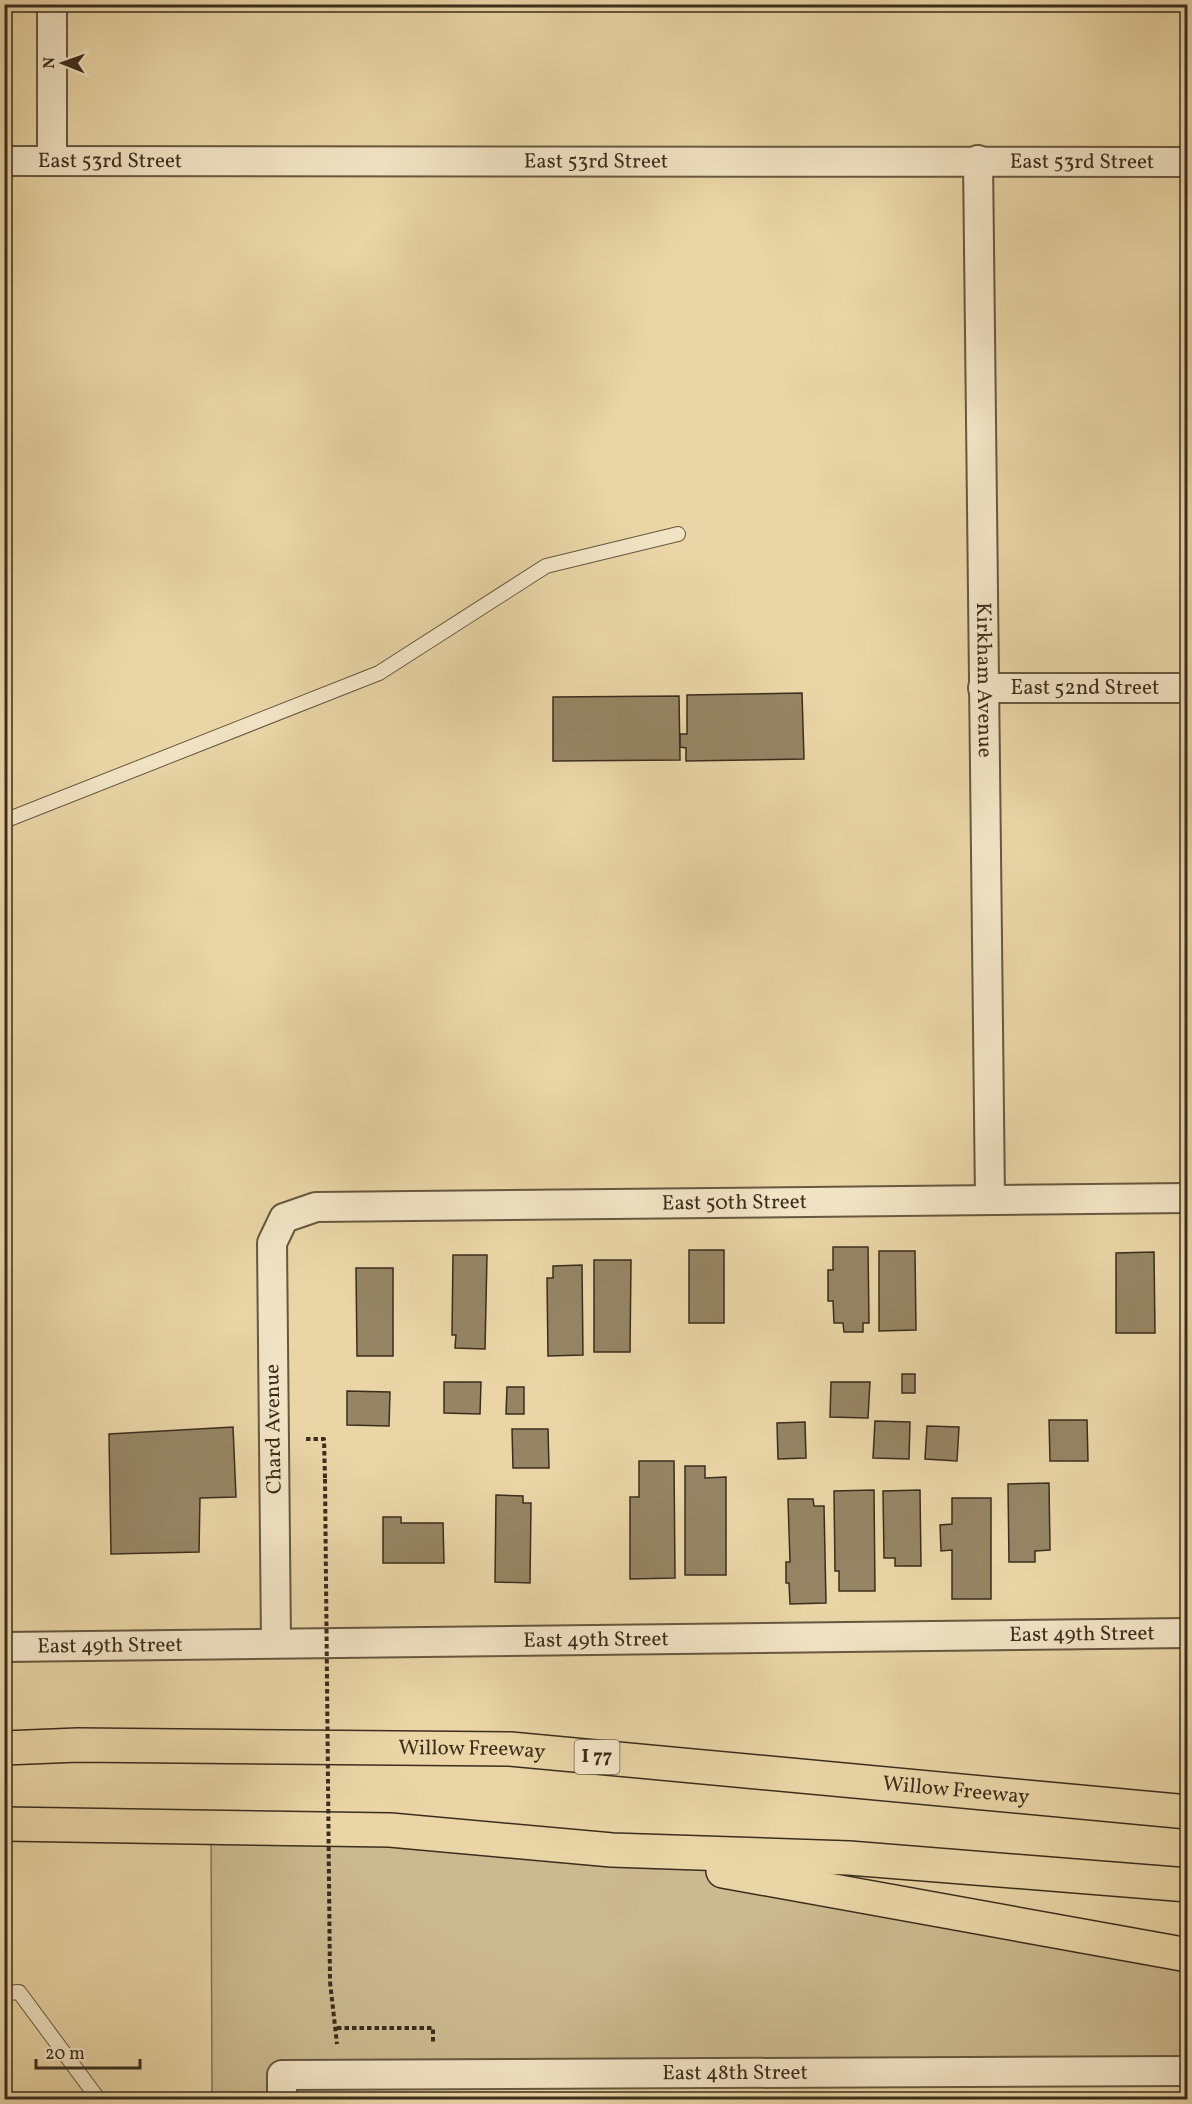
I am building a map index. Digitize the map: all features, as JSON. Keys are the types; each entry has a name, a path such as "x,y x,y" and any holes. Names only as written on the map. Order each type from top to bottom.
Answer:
{"highway":[{"name":"Willow Freeway","path":"4,1748 78,1744 510,1749 1188,1812"},
{"path":"977,1792 1188,1790"},
{"path":"4,1824 390,1830 612,1850 849,1858 1188,1885"},
{"path":"612,1850 1188,1955"}],"street":[{"path":"52,4 52,161"},
{"name":"East 53rd Street","path":"4,161 978,160 1188,162"},
{"name":"Kirkham Avenue","path":"978,160 990,1200"},
{"name":"East 52nd Street","path":"983,687 1188,688"},
{"name":"East 50th Street","path":"284,1218 316,1207 1188,1198"},
{"name":"Chard Avenue","path":"276,1643 272,1243 284,1218"},
{"name":"East 49th Street","path":"4,1647 1188,1633"},
{"name":"East 48th Street","path":"282,2087 1188,2071"}],"lane":[{"path":"4,821 379,673 546,567 678,534"},
{"path":"4,1993 19,1992 99,2100"}],"path":[{"path":"302,1439 324,1439 330,1982 338,2051"},
{"path":"337,2028 433,2028 433,2049"}],"shaded area":[{"path":"211,1827 612,1850 1187,1955 1187,2071 283,2075 282,2099 212,2099"}],"building":[{"path":"802,693 804,759 686,761 686,748 680,747 680,734 687,734 687,695"},
{"path":"679,696 680,760 553,761 553,697"},
{"path":"833,1247 868,1247 869,1323 863,1323 863,1332 844,1332 843,1323 834,1323 833,1301 828,1301 828,1270 833,1270"},
{"path":"689,1250 724,1250 724,1323 689,1323"},
{"path":"879,1251 915,1251 916,1330 879,1331"},
{"path":"1154,1252 1155,1333 1116,1333 1116,1253"},
{"path":"453,1255 487,1255 485,1349 455,1348 456,1335 452,1335"},
{"path":"594,1260 631,1260 630,1352 594,1352"},
{"path":"582,1265 583,1355 548,1356 547,1278 553,1278 553,1266"},
{"path":"356,1268 393,1268 393,1356 357,1356"},
{"path":"902,1374 915,1374 915,1393 902,1393"},
{"path":"444,1382 481,1382 480,1414 444,1413"},
{"path":"831,1382 870,1382 868,1418 830,1417"},
{"path":"507,1387 524,1387 524,1414 506,1414"},
{"path":"347,1391 390,1392 389,1426 347,1425"},
{"path":"1049,1420 1087,1420 1088,1461 1050,1461"},
{"path":"875,1421 910,1422 909,1459 873,1458"},
{"path":"805,1422 806,1458 778,1459 777,1423"},
{"path":"927,1426 959,1427 957,1461 925,1459"},
{"path":"233,1427 236,1497 200,1498 199,1552 111,1554 109,1434"},
{"path":"512,1429 548,1429 549,1468 513,1468"},
{"path":"639,1461 674,1461 675,1578 630,1579 630,1497 639,1497"},
{"path":"685,1466 705,1466 705,1478 726,1477 726,1575 685,1575"},
{"path":"1049,1483 1050,1550 1035,1551 1035,1562 1009,1562 1008,1484"},
{"path":"874,1490 875,1591 839,1591 839,1571 835,1571 834,1491"},
{"path":"920,1490 921,1566 895,1566 895,1558 884,1558 883,1491"},
{"path":"496,1495 523,1496 523,1503 531,1503 530,1583 495,1582"},
{"path":"952,1498 991,1498 991,1599 952,1599 952,1550 941,1551 940,1525 952,1524"},
{"path":"788,1499 813,1499 814,1506 824,1506 826,1603 790,1604 789,1583 786,1583 786,1562 790,1562"},
{"path":"383,1517 401,1517 401,1523 443,1523 444,1563 383,1563"}]}
